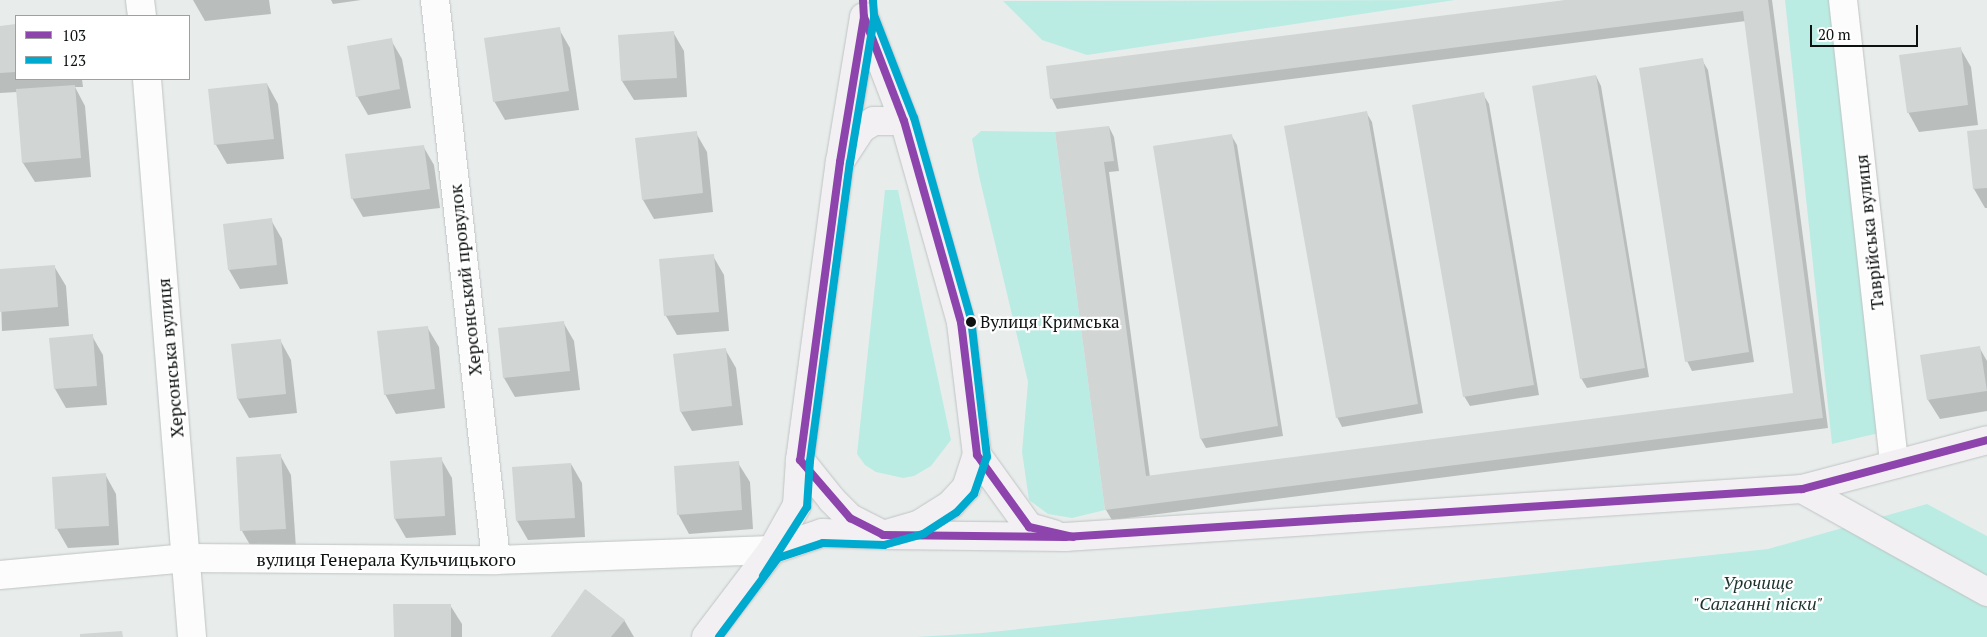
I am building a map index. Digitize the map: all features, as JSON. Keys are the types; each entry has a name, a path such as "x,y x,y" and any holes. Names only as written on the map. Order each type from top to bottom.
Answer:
{"street":[{"path":"140,0 142,15"},
{"name":"Херсонський провулок","path":"435,0 496,560"},
{"name":"Таврійська вулиця","path":"1843,0 1894,464"},
{"path":"800,460 832,500 850,518 883,535 918,525 951,504 966,488 977,455 961,322 904,121 864,9"},
{"path":"706,637 772,550 797,505 800,460 840,162 864,9"},
{"name":"Херсонська вулиця","path":"147,80 192,637"},
{"path":"840,162 861,129 874,121 904,121"},
{"path":"772,550 822,533 1065,537 1802,489 1987,440"},
{"path":"977,455 1029,526 1065,537"},
{"path":"1802,489 1987,592"},
{"name":"вулиця Генерала Кульчицького","path":"0,576 187,558 496,560 772,550"}],"green space":[{"path":"1455,0 1087,55 1042,40 1003,1"},
{"path":"1785,0 1830,0 1879,433 1832,444"},
{"path":"981,131 1055,132 1105,510 1072,518 1048,514 1029,500 1022,452 1028,382 972,139"},
{"path":"885,190 898,190 951,440 931,466 914,476 903,478 876,472 865,465 857,454"},
{"name":"Урочище \"Салганні піски\"","path":"1927,504 1987,536 1987,637 916,637 982,633 1768,549"}],"building":[{"path":"1565,0 1768,0 1823,418 1105,510 1055,132 1109,126 1114,161 1104,162 1146,476 1793,393 1743,11 1050,99 1046,66"},
{"path":"15,24 15,72 0,73 0,26"},
{"path":"560,27 569,91 493,102 484,38"},
{"path":"674,31 677,78 621,81 618,35"},
{"path":"392,38 400,89 356,97 347,46"},
{"path":"1961,47 1968,105 1907,113 1899,55"},
{"path":"1703,58 1749,352 1685,362 1639,68"},
{"path":"1596,75 1645,368 1580,379 1532,86"},
{"path":"267,83 274,139 214,145 208,89"},
{"path":"75,85 81,158 22,163 16,89"},
{"path":"1484,92 1534,385 1463,397 1412,105"},
{"path":"1367,111 1418,404 1336,418 1284,126"},
{"path":"1987,129 1987,188 1973,189 1967,131"},
{"path":"697,131 703,193 642,200 635,138"},
{"path":"1232,134 1278,426 1200,439 1153,146"},
{"path":"424,145 430,189 351,199 345,154"},
{"path":"272,218 277,265 228,270 223,224"},
{"path":"714,254 719,312 664,316 659,259"},
{"path":"55,265 58,307 0,312 0,269"},
{"path":"564,321 570,371 503,378 498,328"},
{"path":"428,326 435,389 384,395 377,331"},
{"path":"93,334 97,386 54,389 49,338"},
{"path":"281,339 286,394 237,399 231,344"},
{"path":"1980,346 1987,391 1927,400 1920,355"},
{"path":"726,348 732,406 680,412 673,354"},
{"path":"281,454 286,529 240,531 236,457"},
{"path":"442,457 445,516 394,519 390,461"},
{"path":"739,461 742,510 677,515 674,466"},
{"path":"571,463 575,518 516,521 512,467"},
{"path":"106,473 109,526 55,529 52,477"},
{"path":"585,589 625,620 611,637 551,637"},
{"path":"393,604 451,604 451,637 394,637"},
{"path":"122,631 123,637 80,637 80,634"}],"transit line":[{"name":"103","path":"863,0 864,17 840,162 800,460 850,518 883,535 1065,537 1802,489 1987,440"},
{"name":"123","path":"719,637 778,558 823,543 884,545 923,534 957,512 974,494 987,457 971,319 914,118 874,15 873,0"},
{"name":"103","path":"864,17 904,121 961,322 977,455 1029,527 1073,537"},
{"name":"123","path":"763,576 807,507 810,461 850,163 874,18"}],"place":[{"name":"Вулиця Кримська","path":"971,322"}]}
